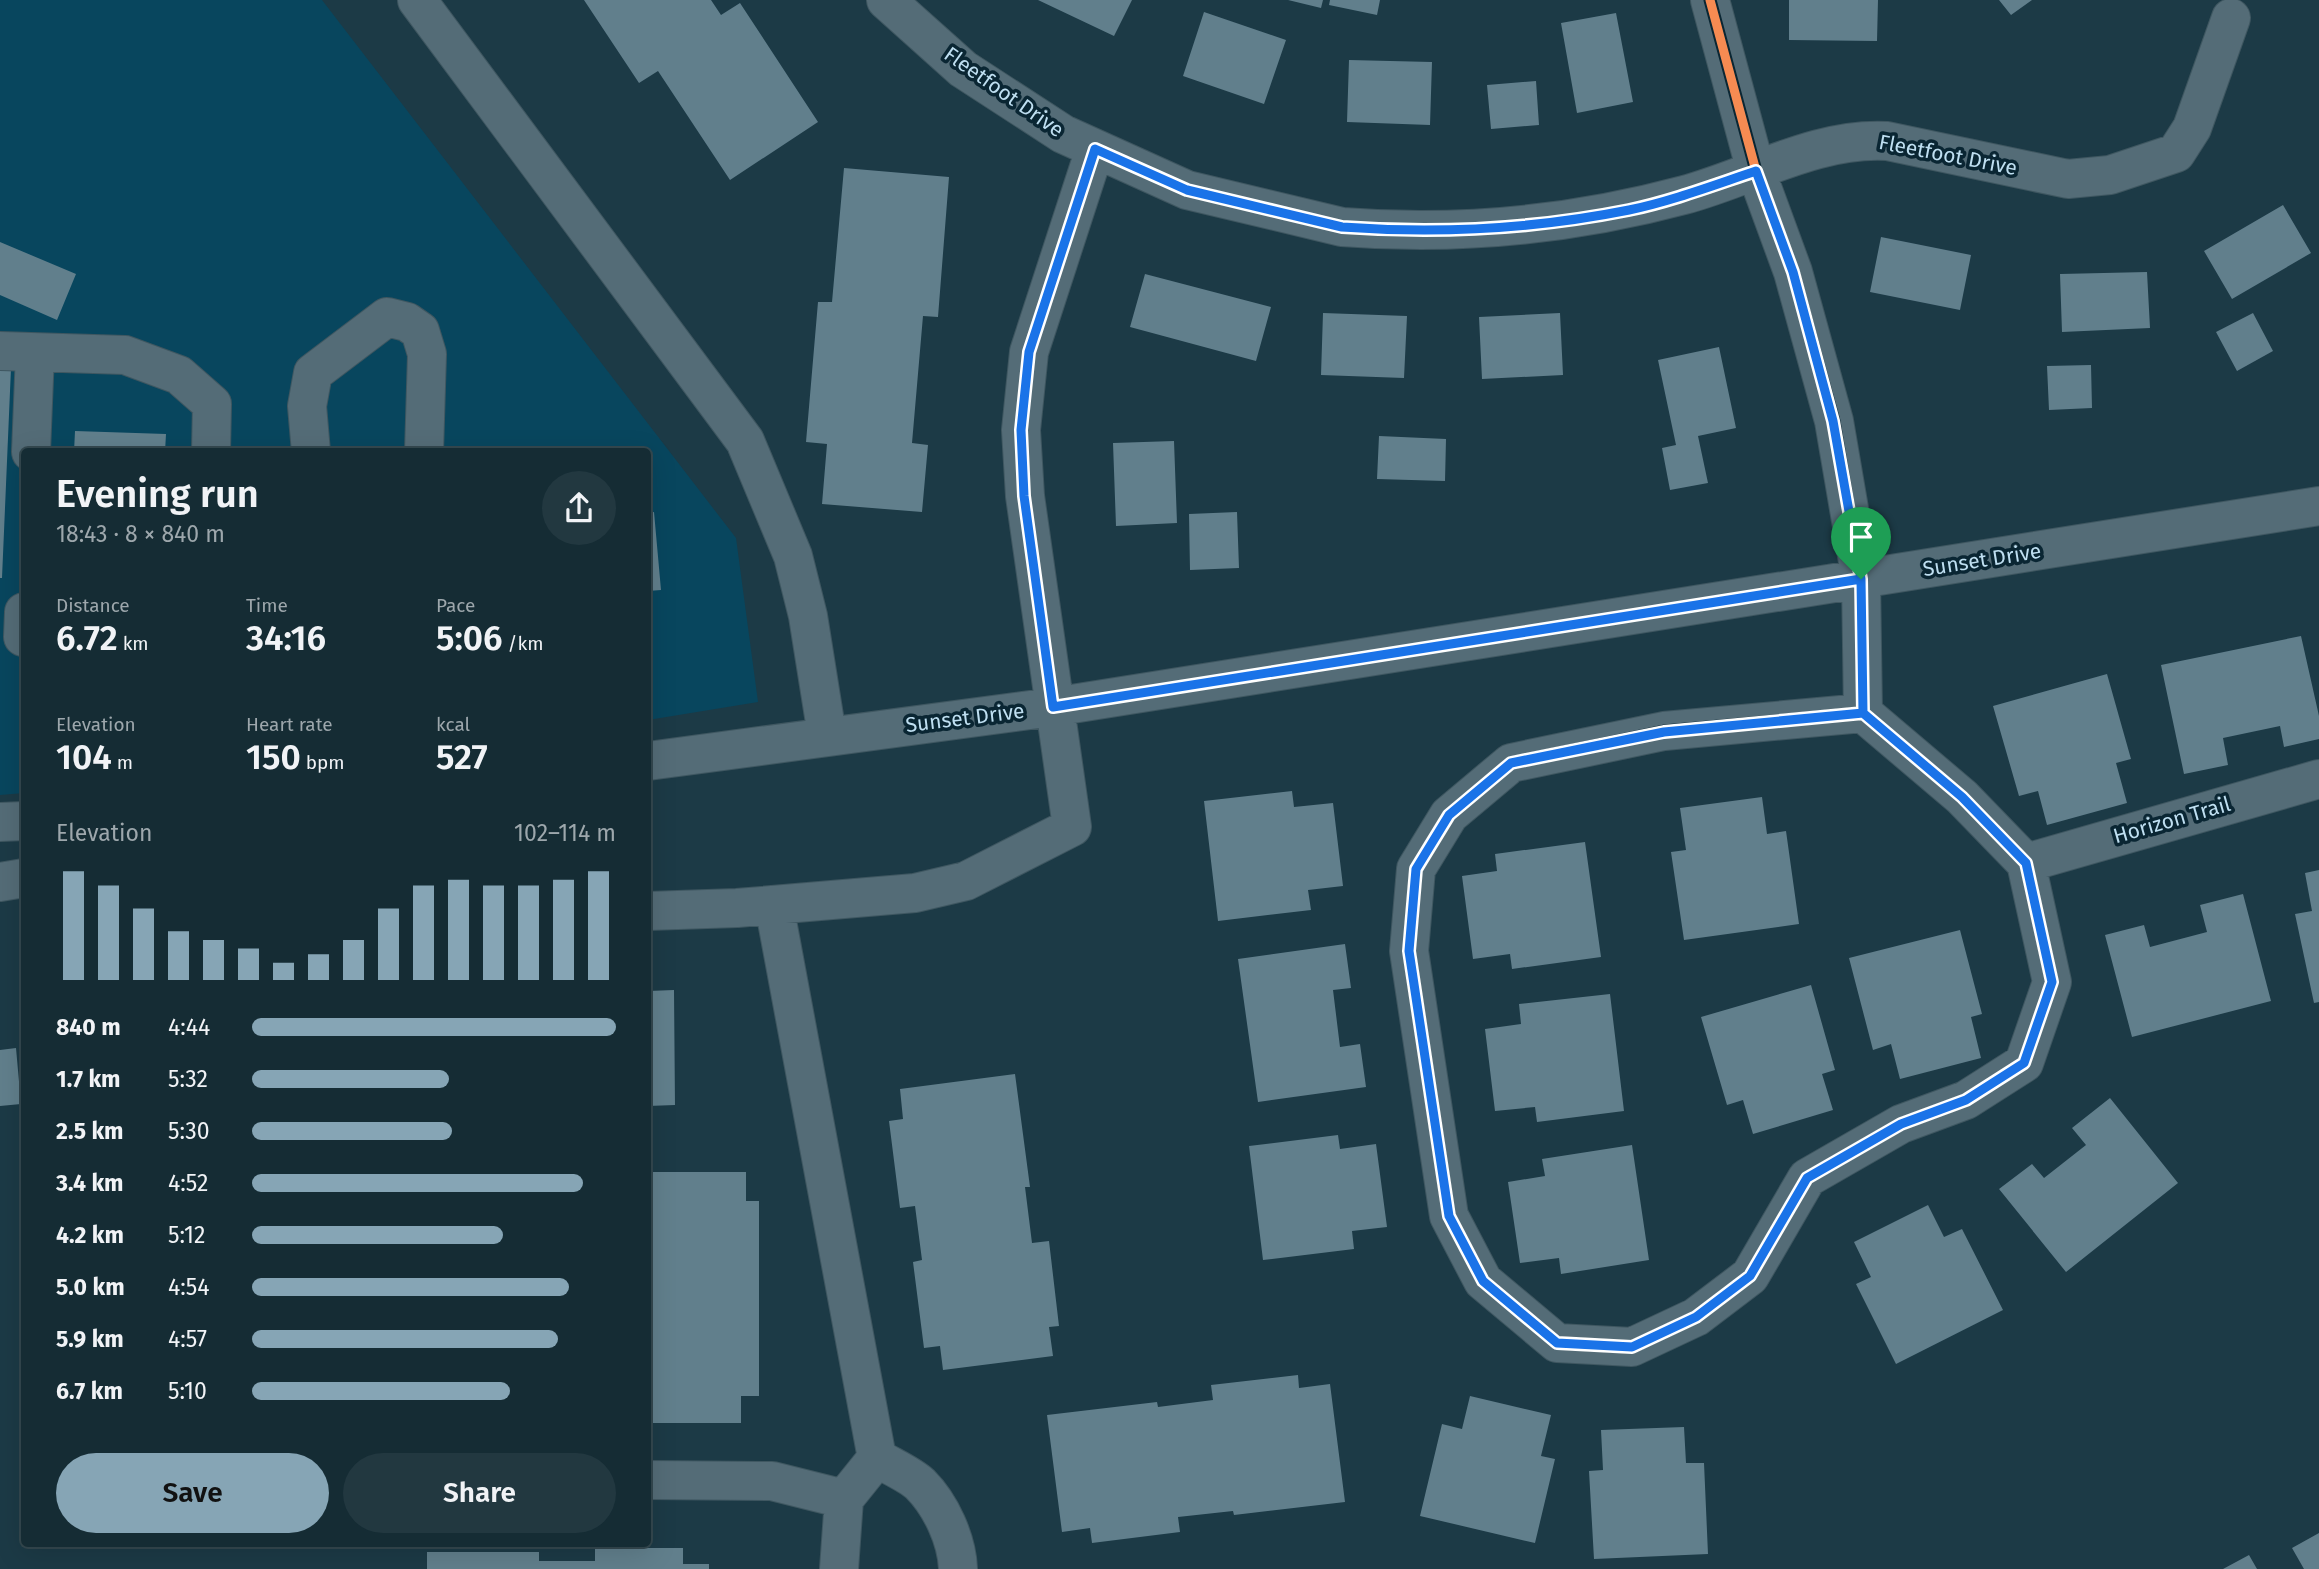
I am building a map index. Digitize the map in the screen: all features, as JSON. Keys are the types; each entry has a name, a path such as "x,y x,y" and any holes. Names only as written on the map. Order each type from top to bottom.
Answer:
{"street":[{"path":"417,0 745,441 793,556 808,616 827,735"},
{"name":"Fleetfoot Drive","path":"887,0 964,69 1063,134 1187,190 1342,227 1366,229 1499,229 1629,210 1756,171 1831,144 1864,140 1887,141 2068,179 2110,175 2176,153 2192,128 2231,18"},
{"path":"1710,0 1756,171 1793,272 1833,421 1861,579 1863,713"},
{"path":"651,911 774,905 915,893 966,881 1072,827 1024,496 1021,430 1029,352 1095,149"},
{"path":"311,448 307,406 313,373 387,317 407,322 420,331 427,354 424,448"},
{"path":"30,448 18,352 125,355 179,375 212,404 211,448"},
{"name":"Sunset Drive","path":"651,761 1053,707 2319,506"},
{"path":"1863,713 1962,797 2026,863 2052,982 2024,1063 1966,1100 1901,1124 1807,1178 1750,1276 1696,1317 1632,1347 1557,1343 1483,1281 1449,1216 1409,951 1416,869 1449,815 1511,763 1664,732 1863,713"},
{"name":"Horizon Trail","path":"2026,863 2319,779"},
{"path":"0,822 21,821"},
{"path":"0,882 21,878"},
{"path":"774,905 877,1458 919,1484 939,1512 957,1550 958,1569"},
{"path":"839,1569 844,1499 877,1458"},
{"path":"651,1480 772,1481 844,1499"}],"shaded area":[{"path":"0,0 322,0 736,538 758,702 651,720 651,448 21,448 21,793 0,795"}],"building":[{"path":"584,0 711,0 721,15 740,3 818,122 730,180 658,71 639,83"},
{"path":"1038,0 1132,0 1114,36"},
{"path":"1288,0 1323,0 1321,8"},
{"path":"1330,0 1380,0 1377,15 1329,5"},
{"path":"1789,0 1878,0 1877,41 1789,40"},
{"path":"1999,0 2032,0 2011,15"},
{"path":"1204,12 1286,40 1264,104 1183,76"},
{"path":"1616,13 1633,102 1577,113 1561,23"},
{"path":"1349,60 1432,62 1430,125 1347,122"},
{"path":"1536,81 1539,125 1491,129 1487,85"},
{"path":"844,168 949,177 938,317 923,316 912,443 928,445 922,512 822,504 827,444 806,442 818,302 832,302"},
{"path":"2283,205 2311,253 2232,299 2204,251"},
{"path":"1881,237 1971,255 1960,310 1870,292"},
{"path":"0,242 76,274 57,320 0,295"},
{"path":"2147,272 2150,328 2062,332 2060,274"},
{"path":"1145,274 1271,307 1256,361 1130,327"},
{"path":"1323,313 1407,316 1404,378 1321,375"},
{"path":"1560,313 1563,375 1482,379 1479,317"},
{"path":"2253,313 2273,351 2237,371 2216,332"},
{"path":"1719,347 1736,428 1698,436 1708,483 1670,490 1662,448 1676,445 1658,360"},
{"path":"2091,365 2092,408 2049,410 2047,366"},
{"path":"0,367 11,368 2,578 0,578"},
{"path":"75,431 166,434 165,448 74,448"},
{"path":"1379,436 1446,439 1445,481 1377,479"},
{"path":"1174,441 1177,523 1116,526 1113,443"},
{"path":"651,512 654,512 661,590 651,591"},
{"path":"1237,512 1239,568 1190,570 1189,514"},
{"path":"2301,636 2319,716 2319,739 2284,747 2280,726 2223,738 2228,765 2184,774 2161,665"},
{"path":"2107,674 2131,759 2116,763 2127,803 2047,825 2038,791 2019,796 1993,706"},
{"path":"1292,791 1294,807 1333,803 1343,886 1308,890 1311,910 1218,921 1204,801"},
{"path":"1762,797 1767,834 1786,831 1799,924 1684,940 1671,852 1686,850 1680,808"},
{"path":"1585,842 1601,957 1512,969 1510,954 1473,959 1462,876 1497,871 1495,854"},
{"path":"2319,870 2319,1002 2314,1003 2295,914 2312,911 2305,873"},
{"path":"2243,894 2271,1001 2132,1037 2105,935 2144,925 2150,947 2207,932 2200,905"},
{"path":"1960,930 1982,1014 1971,1017 1981,1058 1900,1079 1891,1044 1873,1050 1849,958"},
{"path":"1345,944 1351,988 1333,990 1340,1047 1360,1044 1366,1087 1258,1102 1238,959"},
{"path":"1811,985 1835,1070 1822,1074 1833,1110 1753,1134 1743,1100 1727,1105 1701,1017"},
{"path":"674,990 675,1105 651,1106 651,991"},
{"path":"1610,994 1624,1111 1537,1122 1535,1107 1495,1111 1485,1029 1521,1024 1519,1004"},
{"path":"16,1048 21,1104 0,1106 0,1050"},
{"path":"1015,1074 1030,1187 1025,1187 1032,1243 1049,1241 1059,1326 1049,1327 1053,1356 943,1370 940,1346 924,1348 913,1262 922,1260 915,1206 900,1208 889,1121 903,1119 900,1089"},
{"path":"2110,1098 2178,1183 2066,1272 1999,1189 2032,1164 2044,1178 2086,1145 2072,1128"},
{"path":"1338,1135 1340,1149 1376,1144 1387,1227 1352,1231 1354,1249 1263,1260 1249,1146"},
{"path":"1632,1145 1649,1260 1561,1274 1559,1258 1520,1263 1508,1182 1545,1176 1542,1159"},
{"path":"651,1172 746,1172 746,1201 759,1201 759,1396 741,1396 741,1423 651,1423"},
{"path":"1928,1205 1944,1237 1962,1229 2003,1310 1896,1364 1856,1284 1871,1277 1854,1242"},
{"path":"1298,1375 1299,1388 1330,1384 1345,1502 1234,1515 1233,1511 1178,1517 1180,1532 1092,1543 1090,1528 1062,1532 1047,1415 1157,1402 1158,1407 1213,1400 1211,1385"},
{"path":"1470,1396 1551,1415 1541,1456 1555,1459 1535,1543 1420,1516 1442,1424 1462,1429"},
{"path":"1684,1427 1686,1463 1704,1463 1708,1554 1594,1559 1589,1471 1603,1470 1601,1430"},
{"path":"2319,1533 2319,1569 2304,1569 2292,1548"},
{"path":"595,1548 683,1548 683,1564 709,1564 709,1569 427,1569 427,1552 539,1552 539,1561 595,1561"},
{"path":"2249,1555 2257,1569 2223,1569"}],"cycle path":[{"path":"1710,0 1756,171 1793,272 1834,421 1861,579 1863,713 1962,797 2026,863 2052,982 2024,1063 1966,1100 1901,1124 1807,1178 1750,1276 1696,1317 1632,1347 1557,1343 1483,1281 1449,1216 1409,951 1416,869 1449,815 1511,763 1664,731 1863,713"}],"route":[{"path":"1861,579 1053,707 1024,496 1021,430 1029,352 1095,149 1187,190 1342,227 1366,229 1499,229 1629,210 1756,171 1793,272 1833,421 1861,579 1860,681 1863,713 1962,797 2026,863 2052,982 2024,1063 1966,1100 1901,1124 1807,1178 1750,1276 1696,1317 1632,1347 1557,1343 1483,1281 1449,1216 1409,951 1416,869 1449,815 1511,763 1664,732 1863,713 1860,681 1861,579"}]}
